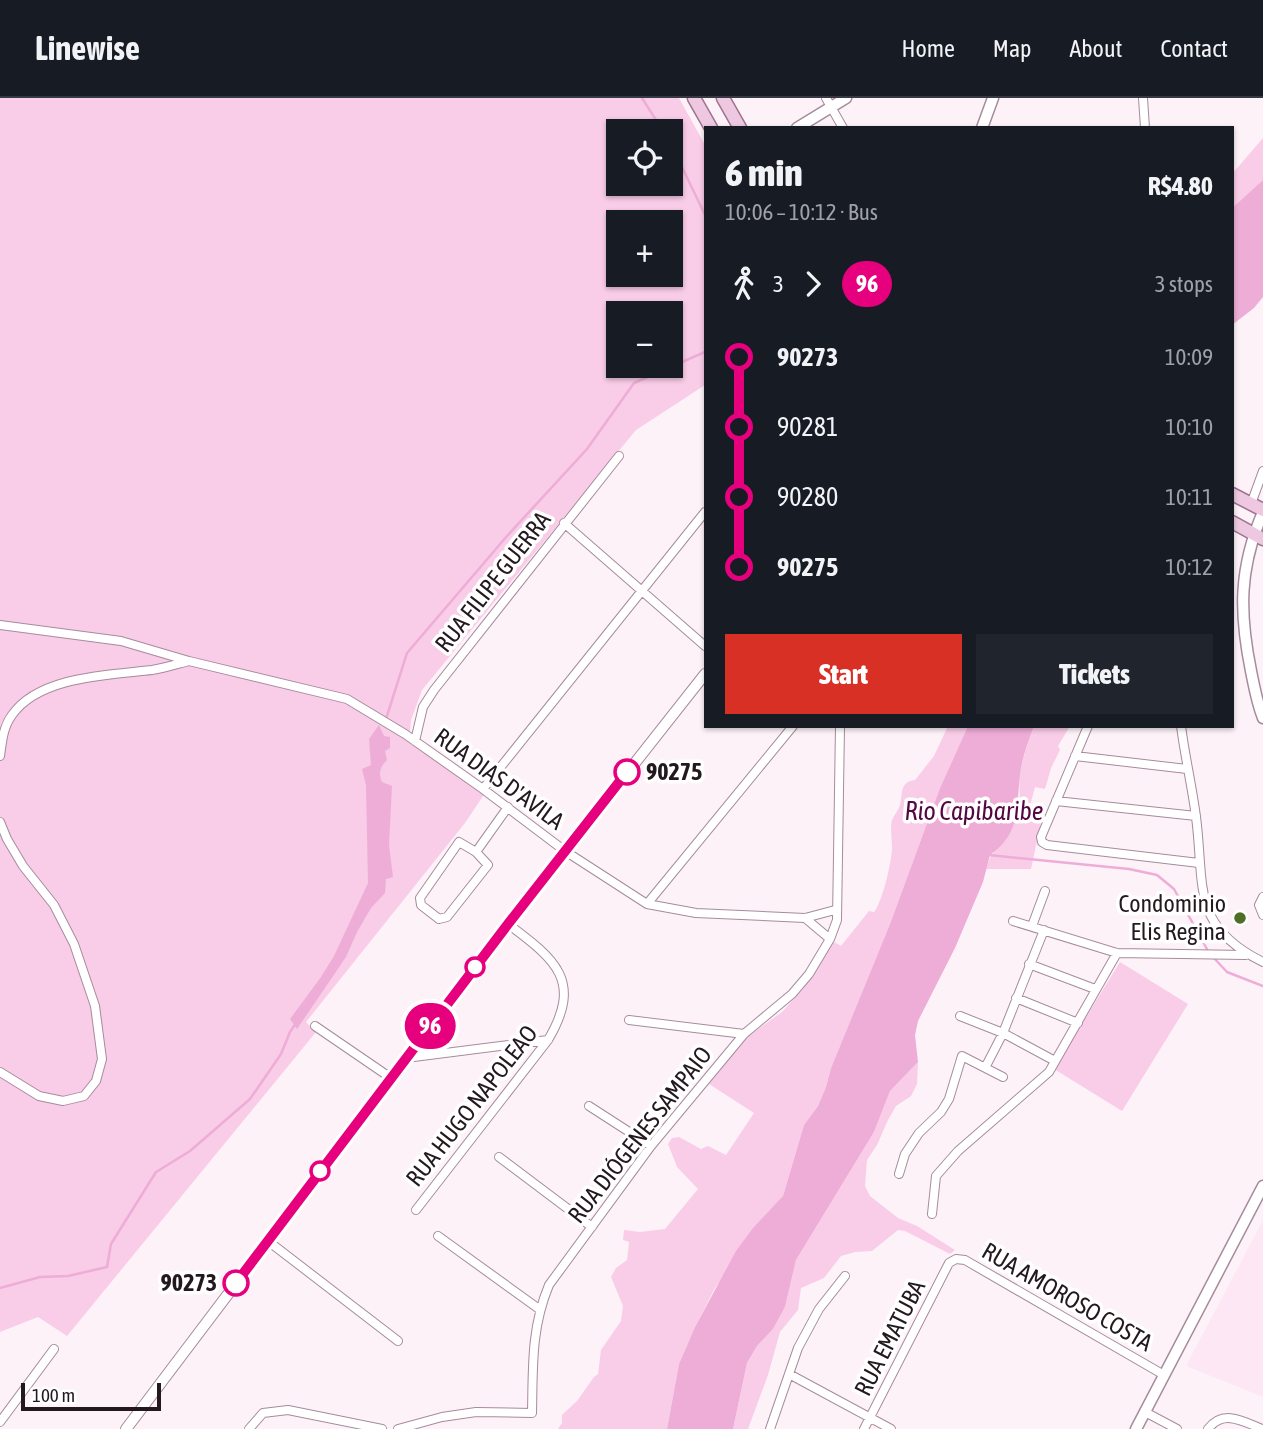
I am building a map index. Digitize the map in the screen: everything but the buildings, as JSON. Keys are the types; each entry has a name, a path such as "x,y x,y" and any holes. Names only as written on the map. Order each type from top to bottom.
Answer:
{"main road":[{"path":"694,98 710,126"},
{"path":"723,98 739,126"},
{"path":"800,126 829,103 846,98"},
{"path":"983,126 993,98"},
{"path":"1250,504 1259,537 1244,575 1242,613 1244,639 1263,718"},
{"path":"1234,523 1259,537"},
{"path":"1136,1429 1263,1186"}],"street":[{"path":"1143,98 1145,126"},
{"path":"829,103 842,126"},
{"name":"RUA FILIPE GUERRA","path":"415,741 424,707 433,690 619,456"},
{"path":"1250,504 1263,471"},
{"path":"483,789 704,513"},
{"path":"564,523 704,645"},
{"name":"RUA DIAS D'AVILA","path":"0,625 121,641 189,661 347,699 371,711 405,734 565,850 647,904 696,913 805,918 835,910"},
{"path":"0,756 3,735 12,714 29,698 89,677 152,670 189,661"},
{"path":"126,1429 508,924 704,675"},
{"path":"647,904 791,728"},
{"path":"805,918 830,939 837,920 835,910 840,728"},
{"path":"1087,728 1041,837 1042,842 1047,845 1199,863"},
{"path":"1181,728 1196,816 1204,895 1219,930 1231,943 1263,962"},
{"path":"1075,756 1187,769"},
{"path":"1056,801 1196,816"},
{"path":"475,852 508,807"},
{"path":"0,822 6,839 23,866 54,905 74,944 94,1006 102,1059 96,1081 84,1096 63,1101 39,1096 0,1072"},
{"path":"463,842 475,852 488,866 447,917 439,919 421,905 421,895 456,844 463,842"},
{"path":"1032,926 1045,891"},
{"path":"1263,897 1259,905 1263,915"},
{"path":"1013,920 1117,953 1249,955"},
{"name":"RUA HUGO NAPOLEAO","path":"416,1210 548,1041 558,1023 564,1004 561,977 550,959 508,924"},
{"path":"986,1066 1003,1033 1044,930"},
{"name":"RUA DIÓGENES SAMPAIO","path":"398,1429 466,1413 532,1413 534,1336 538,1309 549,1285 651,1146 744,1034 792,994 809,974 830,939"},
{"path":"932,1214 936,1176 976,1135 1039,1082 1078,1023 1117,953"},
{"path":"1030,964 1095,989"},
{"path":"1016,998 1078,1023"},
{"path":"960,1016 1003,1033 1055,1061"},
{"path":"629,1020 744,1034"},
{"path":"315,1026 391,1078"},
{"path":"407,1058 548,1041"},
{"path":"899,1174 905,1154 919,1133 941,1112 949,1099 962,1056 1003,1077"},
{"path":"589,1106 651,1146"},
{"path":"499,1157 592,1227"},
{"path":"438,1236 538,1309"},
{"path":"268,1241 398,1341"},
{"name":"RUA AMOROSO COSTA","path":"949,1263 956,1259 965,1260 1164,1375"},
{"name":"RUA EMATUBA","path":"864,1429 949,1263"},
{"path":"770,1429 798,1348 819,1309 845,1276"},
{"path":"0,1422 54,1349"},
{"path":"789,1374 891,1429"},
{"path":"249,1429 263,1413 288,1410 382,1429"},
{"path":"1145,1412 1177,1429"},
{"path":"1208,1429 1220,1418 1235,1418 1262,1429"}],"shaded area":[{"path":"0,98 679,98 704,143 704,386 636,430 422,690 411,720 409,743 485,793 465,823 306,1022 316,1032 67,1336 38,1317 0,1332"},
{"path":"1263,138 1263,180 1234,206 1234,172"},
{"path":"947,728 967,728 940,788 826,1087 818,1106 804,1125 783,1196 715,1288 695,1327 679,1364 667,1429 558,1429 562,1423 562,1415 598,1374 601,1350 621,1321 623,1306 611,1277 616,1268 627,1260 629,1242 623,1240 624,1230 640,1232 665,1229 698,1189 677,1167 668,1144 672,1138 679,1137 701,1149 708,1146 726,1155 754,1113 709,1084 747,1037 782,1012 803,989 834,942 841,946 869,911 874,912 888,872 892,848 891,823 900,805 904,786 915,780 934,756"},
{"path":"1033,728 1069,728 1058,746 1060,750 1045,789 1035,787 1027,817 1041,822 1031,869 986,869 1017,812 1021,768"},
{"path":"1120,962 1188,1004 1122,1111 1054,1069"},
{"path":"918,1062 917,1084 911,1096 896,1106 867,1160 865,1186 870,1196 898,1218 917,1226 955,1250 950,1254 898,1230 872,1251 841,1256 824,1278 801,1288 798,1310 780,1332 748,1429 733,1429 747,1363 757,1346 773,1329 785,1307 796,1260 874,1132 890,1091"},
{"path":"1263,1220 1263,1397 1186,1366"}],"water":[{"path":"1263,180 1263,297 1234,323 1234,206"},
{"path":"379,725 384,736 390,737 390,748 385,751 387,760 380,773 382,782 392,786 389,845 393,877 386,879 385,893 371,908 346,957 297,1029 290,1019 334,956 368,883 366,785 362,769 371,765 369,739"},
{"name":"Rio Capibaribe","path":"967,728 1033,728 1022,762 1012,829 1000,847 990,855 983,882 955,948 918,1021 915,1035 918,1062 890,1091 874,1132 796,1260 785,1307 773,1329 757,1346 747,1363 733,1429 667,1429 679,1364 695,1327 736,1251 783,1196 804,1125 818,1106 826,1087 940,788"}],"waterway":[{"path":"642,98 655,119"},
{"path":"683,169 704,213"},
{"path":"386,719 407,653 507,536 587,449 634,383 704,352"},
{"path":"989,855 1129,869 1157,875 1174,889 1208,951"},
{"path":"1212,956 1227,972 1263,986"},
{"path":"0,1288 40,1277 68,1276 107,1267 111,1244 156,1172 190,1151 250,1099 281,1054 296,1023"}],"bus line":[{"name":"96","path":"236,1283 366,1109 627,772"}],"place":[{"name":"90275","path":"627,772"},
{"name":"Condominio Elis Regina","path":"1240,918"},
{"name":"90273","path":"236,1283"}]}
